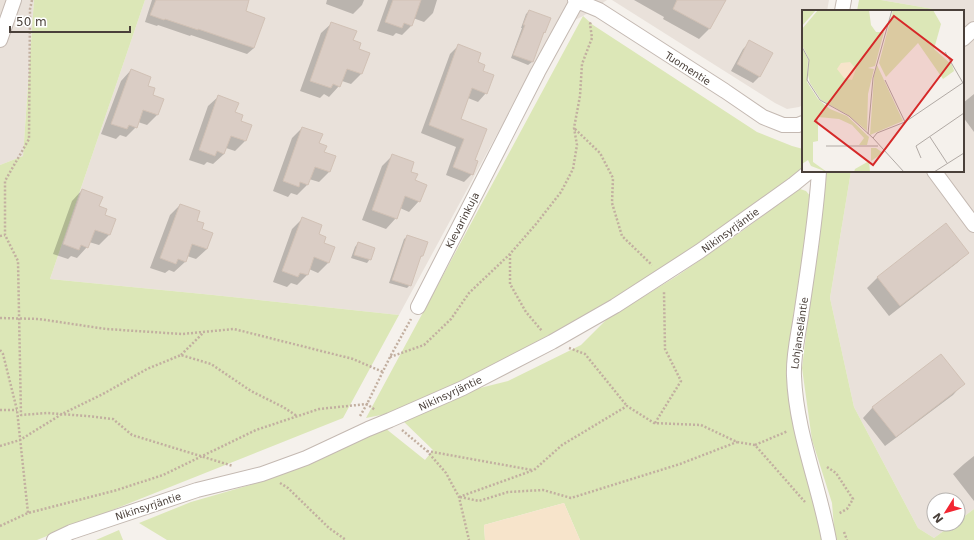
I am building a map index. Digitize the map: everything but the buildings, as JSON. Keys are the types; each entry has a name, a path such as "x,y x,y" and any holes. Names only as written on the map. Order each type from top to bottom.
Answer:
{"street":[{"path":"0,40 14,0"},
{"name":"Tuomentie","path":"576,0 594,8 763,117 783,125 798,125 802,123"},
{"name":"Kievarinkuja","path":"418,307 576,0"},
{"path":"842,10 844,0"},
{"path":"964,38 974,29"},
{"name":"Nikinsyrjäntie","path":"54,540 71,532 197,490 262,474 306,458 368,429 463,388 552,342 615,306 700,251 809,172"},
{"name":"Lohjanseläntie","path":"819,172 818,197 794,358 794,376 796,399 801,426 829,540"},
{"path":"935,172 974,225"}],"path":[{"path":"32,0 30,9 29,139 6,181 5,235 18,261 21,415 47,413 113,419 132,435 199,456"},
{"path":"390,357 424,345 452,319 469,293 510,254 561,192 573,169 577,144 574,128 580,96 582,64 592,38 590,24 594,8"},
{"path":"574,128 600,152 613,178 612,203 622,236 663,275 665,300 665,348 681,381 654,423"},
{"path":"0,236 5,235"},
{"path":"510,254 510,284 526,312 552,342 585,354 627,406 654,423 701,425 737,442 756,445 801,426"},
{"path":"346,439 367,404 390,357 418,307"},
{"path":"0,318 40,319 106,329 182,334 234,329 353,359 383,372"},
{"path":"0,446 20,440 62,414 103,394 147,369 181,355 203,332"},
{"path":"0,350 3,354 16,410 28,513"},
{"path":"181,355 211,364 251,391 284,407 297,416"},
{"path":"0,526 28,513 117,490 163,475 256,430 318,409 367,404"},
{"path":"459,497 534,470 562,445 627,406"},
{"path":"0,410 16,410"},
{"path":"390,420 427,451 446,473 459,497 469,540"},
{"path":"459,497 479,501 508,492 543,490 571,498 680,464 737,442"},
{"path":"756,445 805,503"},
{"path":"427,451 534,470"},
{"path":"810,462 824,466 836,473 853,499 847,509 825,520"},
{"path":"262,474 288,488 329,528 346,540"}],"shaded area":[{"path":"0,0 34,0 23,156 0,165"},
{"path":"145,0 607,0 583,16 553,31 399,315 50,279"},
{"path":"612,0 829,0 827,10 802,10 802,106 787,109 775,103"},
{"path":"881,0 974,0 974,509 966,515 966,492 926,492 926,532 942,532 934,538 918,528 854,407 830,298 851,172 964,172 964,10 934,10"}],"green space":[{"path":"34,0 145,0 50,279 399,315 343,418 37,540 0,540 0,165 23,156"},
{"path":"859,0 881,0 934,10 857,10"},
{"path":"583,16 593,25 757,132 802,149 802,168 799,171 679,259 592,314 498,364 477,372 445,390 396,412 366,418"},
{"path":"826,172 851,172 830,298 854,407 918,528 934,538 942,532 966,532 966,515 974,509 974,540 835,540 832,503 812,440 802,368"},
{"path":"800,189 806,191 811,197 790,340 787,370 788,393 798,443 815,502 822,540 580,540 564,503 484,525 485,540 167,540 139,523 191,502 250,485 317,460 385,428 425,460 433,450 402,420 438,407 476,389 508,381 581,345 607,319 677,276"},
{"path":"119,530 123,540 96,540"}],"sand":[{"path":"564,503 580,540 485,540 484,525"}]}
